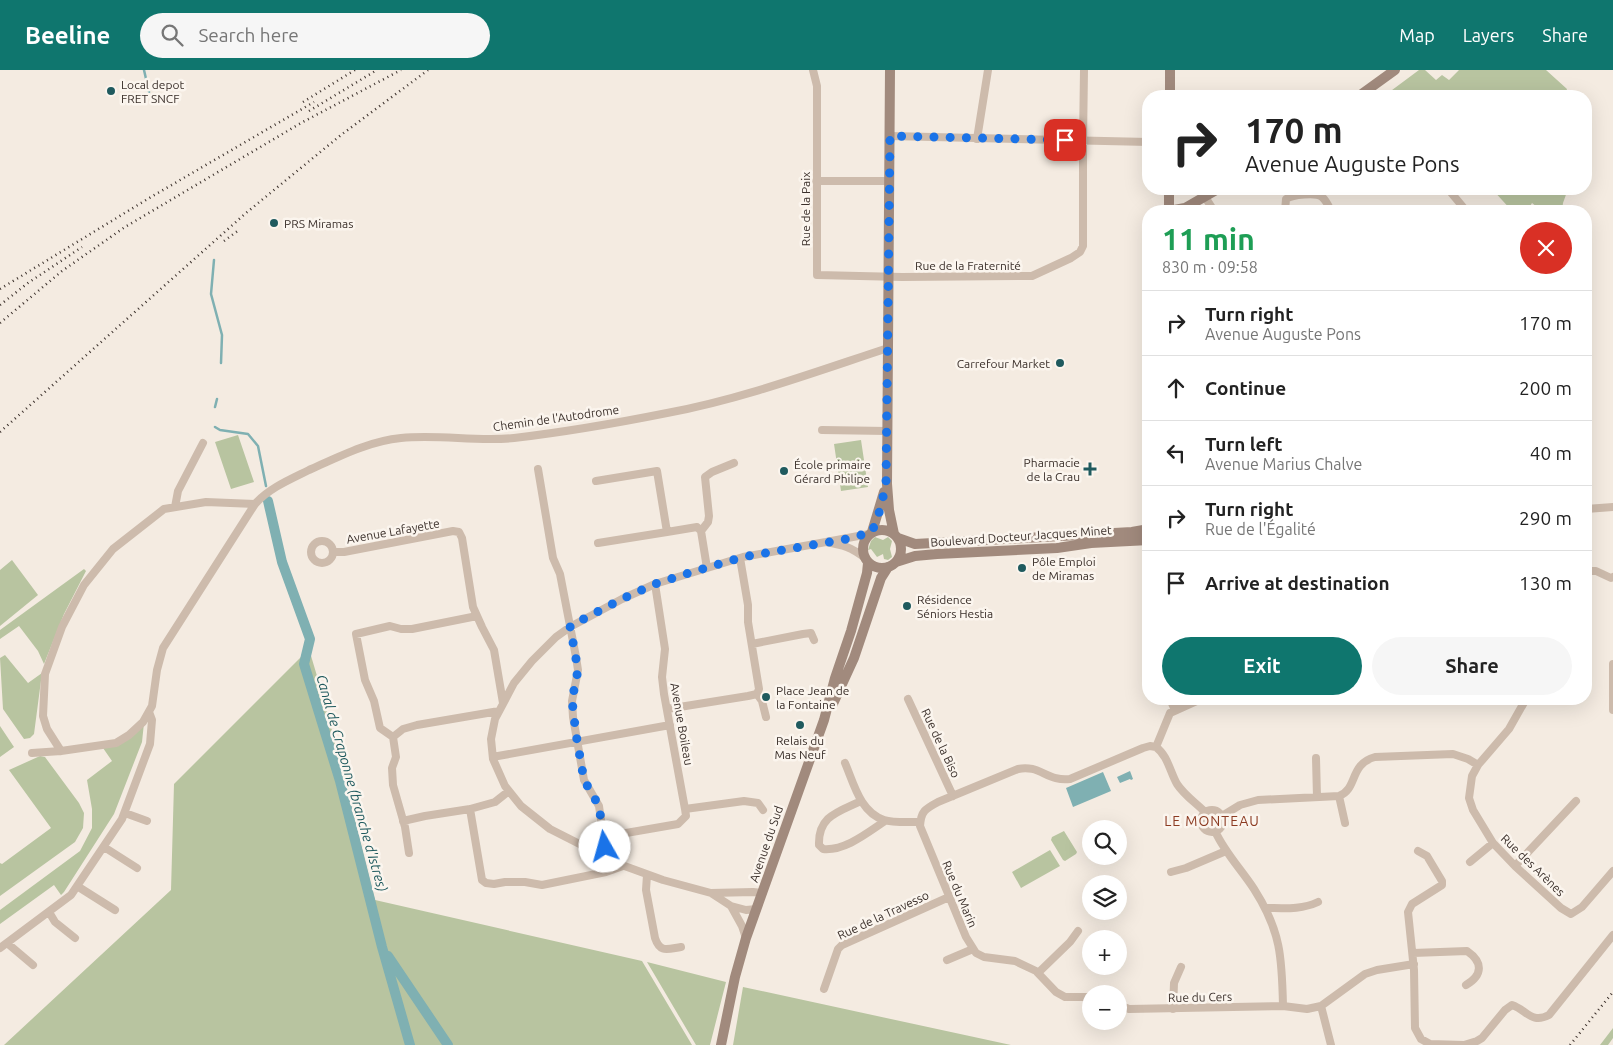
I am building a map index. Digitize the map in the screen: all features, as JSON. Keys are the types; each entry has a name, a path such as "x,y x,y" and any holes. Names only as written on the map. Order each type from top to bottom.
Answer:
{"main road":[{"path":"886,484 880,510 871,533 865,539 863,545 867,561 877,568 892,565 901,552 900,542 896,536 889,510 886,484 890,70"},
{"path":"1170,70 1170,90"},
{"path":"1367,90 1395,70"},
{"path":"1190,205 1208,195"},
{"path":"871,533 884,529 896,536"},
{"name":"Boulevard Docteur Jacques Minet","path":"896,536 915,544 1142,530"},
{"name":"Boulevard Docteur Jacques Minet","path":"892,565 915,556 1056,548 1091,543 1142,540"},
{"name":"Avenue du Sud","path":"720,1045 735,976 746,938 824,720 835,678 852,631 867,573 867,561"},
{"name":"Avenue du Sud","path":"824,720 838,695 854,658 881,578 892,565"}],"street":[{"name":"Rue de la Paix","path":"813,70 817,86 816,275 888,276"},
{"path":"977,139 988,70"},
{"name":"Rue de la Fraternité","path":"888,276 1032,276 1080,252 1084,246 1084,70"},
{"path":"890,136 1142,142"},
{"path":"816,181 889,181"},
{"path":"1291,195 1310,195"},
{"path":"1320,195 1328,205"},
{"path":"1453,195 1462,205"},
{"path":"1205,197 1210,205"},
{"name":"Chemin de l'Autodrome","path":"149,712 152,706 157,670 163,648 251,508 262,497 288,480 341,455 372,444 400,438 512,438 669,413 736,396 888,348"},
{"path":"822,430 887,430"},
{"path":"175,507 178,491 203,443"},
{"path":"701,531 708,522 709,516 705,477 734,463"},
{"path":"538,469 552,558 560,574 578,670 572,700 584,780 599,806 605,847 600,855"},
{"path":"596,481 657,471 667,532"},
{"path":"61,750 47,729 43,716 45,674 62,628 84,585 113,549 164,509 206,502 255,504"},
{"path":"1592,509 1613,507"},
{"path":"598,543 697,526 701,531 706,568"},
{"name":"Avenue Lafayette","path":"334,552 344,552 453,531 459,532 462,538 474,607 494,650 503,703"},
{"path":"762,894 753,892 711,893 663,880 623,866 550,829 521,806 505,786 493,756 491,739 495,719 514,683 532,660 570,626 622,599 655,584 740,558 871,533"},
{"path":"826,542 844,545 855,550 867,561"},
{"path":"740,558 759,689 757,694"},
{"path":"1592,571 1611,578 1613,577"},
{"name":"Avenue Boileau","path":"655,584 665,649 662,677 685,809"},
{"path":"409,853 393,785 392,768 396,757 393,737 380,728 374,701 365,680 356,634 390,626 412,629 477,616"},
{"path":"752,644 811,633 814,640"},
{"path":"1613,664 1613,710"},
{"path":"667,709 757,694"},
{"path":"757,694 762,701 766,718"},
{"name":"Rue de la Biso","path":"908,700 953,796"},
{"path":"1173,705 1175,710"},
{"path":"1156,747 1170,713 1187,705"},
{"name":"Rue des Arènes","path":"1523,705 1509,730 1478,765 1472,776 1469,798 1473,810 1493,843 1515,866 1571,914 1582,907 1613,871"},
{"path":"393,737 403,729 417,724 499,711"},
{"path":"32,753 116,742 129,735 143,722 149,712"},
{"path":"34,965 3,946 71,896 122,819 150,744 152,720 149,712"},
{"path":"493,756 670,725"},
{"path":"845,764 861,802 873,813 885,821 920,822 921,816 927,808 1026,767 1060,780 1073,778 1150,746 1161,750 1177,784 1205,812"},
{"path":"1222,816 1240,805 1258,800 1338,796 1348,790 1361,764 1375,757 1453,754 1478,765"},
{"path":"1316,758 1317,797"},
{"path":"403,821 470,809 495,802 509,791"},
{"path":"1338,796 1345,823"},
{"path":"603,837 678,824 686,816 685,809 744,801 758,803 762,810"},
{"path":"1515,866 1576,801"},
{"path":"861,802 826,819 819,840 819,845 823,849 848,844 885,821"},
{"path":"470,809 482,880 486,884 505,882 542,884 606,872 623,866"},
{"path":"1215,810 1222,816 1222,826 1215,831 1208,831 1202,826 1201,818 1205,812 1215,810"},
{"path":"125,813 147,821"},
{"name":"Rue du Marin","path":"920,822 949,897 972,949"},
{"path":"1215,831 1226,851 1253,888 1265,908 1275,931 1280,950 1283,1006"},
{"path":"1470,862 1493,843"},
{"path":"104,847 137,868"},
{"path":"1171,872 1186,868 1226,851"},
{"path":"1418,852 1427,856 1442,881 1442,885 1412,904 1408,912 1414,964 1415,1028 1425,1042 1435,1045 1464,1045 1477,1041 1482,1038 1505,1010 1512,1005 1531,1017 1543,1018 1552,1012 1613,935"},
{"path":"648,875 646,890 657,945 666,950 681,947"},
{"path":"77,886 115,910"},
{"path":"711,893 731,906 746,910 756,909"},
{"name":"Rue de la Travesso","path":"824,989 838,949 842,945 949,897"},
{"path":"1265,908 1308,907 1318,902"},
{"path":"731,906 746,938"},
{"path":"48,912 55,922 75,938"},
{"path":"1038,973 1070,942 1078,930"},
{"path":"947,960 972,949 984,957 1015,961 1038,973 1056,992 1065,997 1082,997"},
{"path":"1412,952 1467,951 1474,956 1478,963 1478,973 1474,980 1466,986"},
{"path":"1330,1045 1321,1006 1365,974 1377,970 1414,964"},
{"path":"1173,1008 1174,983 1181,967"},
{"name":"Rue du Cers","path":"1127,1008 1283,1006 1308,1009 1321,1006"}],"green space":[{"path":"1419,70 1425,70 1436,80 1442,75 1449,80 1459,70 1546,70 1567,89 1567,90 1392,90"},
{"path":"1497,195 1566,195 1563,205 1534,205 1532,203 1531,205 1507,205"},
{"path":"238,435 254,482 231,489 215,442"},
{"path":"861,440 868,487 841,491 834,444"},
{"path":"875,537 883,540 888,537 892,541 890,549 892,557 888,560 884,559 883,554 877,557 871,549 868,550 871,541"},
{"path":"12,560 38,595 0,626 0,570"},
{"path":"84,569 86,571 64,614 44,664 38,651 19,626 0,639 0,630"},
{"path":"309,649 325,703 375,900 642,961 692,1045 4,1045 171,890 174,784"},
{"path":"5,655 28,683 42,673 34,734 30,738 24,739 3,709 0,658"},
{"path":"144,723 142,742 114,814 64,892 61,895 54,885 0,924 0,910 80,851 92,828 92,809 87,780 112,761 103,748"},
{"path":"0,726 14,747 0,757"},
{"path":"40,756 45,757 79,803 84,813 83,828 75,842 0,896 0,863 2,864 51,828 9,770"},
{"path":"1064,831 1077,852 1065,861 1051,840 1052,837"},
{"path":"1050,850 1060,866 1021,888 1012,872"},
{"path":"647,962 726,982 710,1045 696,1045"},
{"path":"743,987 1011,1045 733,1045"},
{"path":"1613,1028 1613,1038 1608,1045 1600,1045"}],"water":[{"path":"1130,771 1133,779 1120,783 1117,777"},
{"path":"1103,772 1111,791 1073,807 1066,788"}],"waterway":[{"name":"Canal de Craponne (branche d'Istres)","path":"144,70 149,92"},
{"name":"Canal de Craponne (branche d'Istres)","path":"214,260 211,294 222,335 221,363"},
{"name":"Canal de Craponne (branche d'Istres)","path":"215,407 217,399"},
{"name":"Canal de Craponne (branche d'Istres)","path":"215,427 220,430 248,434 258,446 266,486"},
{"name":"Canal de Craponne (branche d'Istres)","path":"268,501 282,562 310,639 304,664 340,781 382,947 410,1045"},
{"path":"388,956 448,1045"}],"railway":[{"path":"303,102 355,70"},
{"path":"309,111 377,70"},
{"path":"0,323 62,271 125,227 301,123 401,70"},
{"path":"0,432 246,213 341,135 428,70"},
{"path":"0,289 151,197 314,102"},
{"path":"224,241 239,230"},
{"path":"0,305 28,283 82,247"},
{"path":"1570,1045 1613,992"}],"place":[{"name":"Local depot FRET SNCF","path":"111,91"},
{"name":"PRS Miramas","path":"274,223"},
{"name":"Carrefour Market","path":"1060,363"},
{"name":"Pharmacie de la Crau","path":"1090,469"},
{"name":"École primaire Gérard Philipe","path":"784,471"},
{"name":"Pôle Emploi de Miramas","path":"1022,568"},
{"name":"Résidence Séniors Hestia","path":"907,606"},
{"name":"Place Jean de la Fontaine","path":"766,697"},
{"name":"Relais du Mas Neuf","path":"800,725"}],"district":[{"name":"LE MONTEAU","path":"1212,821"}],"route":[{"path":"605,847 599,806 584,780 576,734 572,700 578,670 570,626 655,584 689,573 743,557 847,539 872,532 880,510 886,484 890,136 1065,140"}]}
